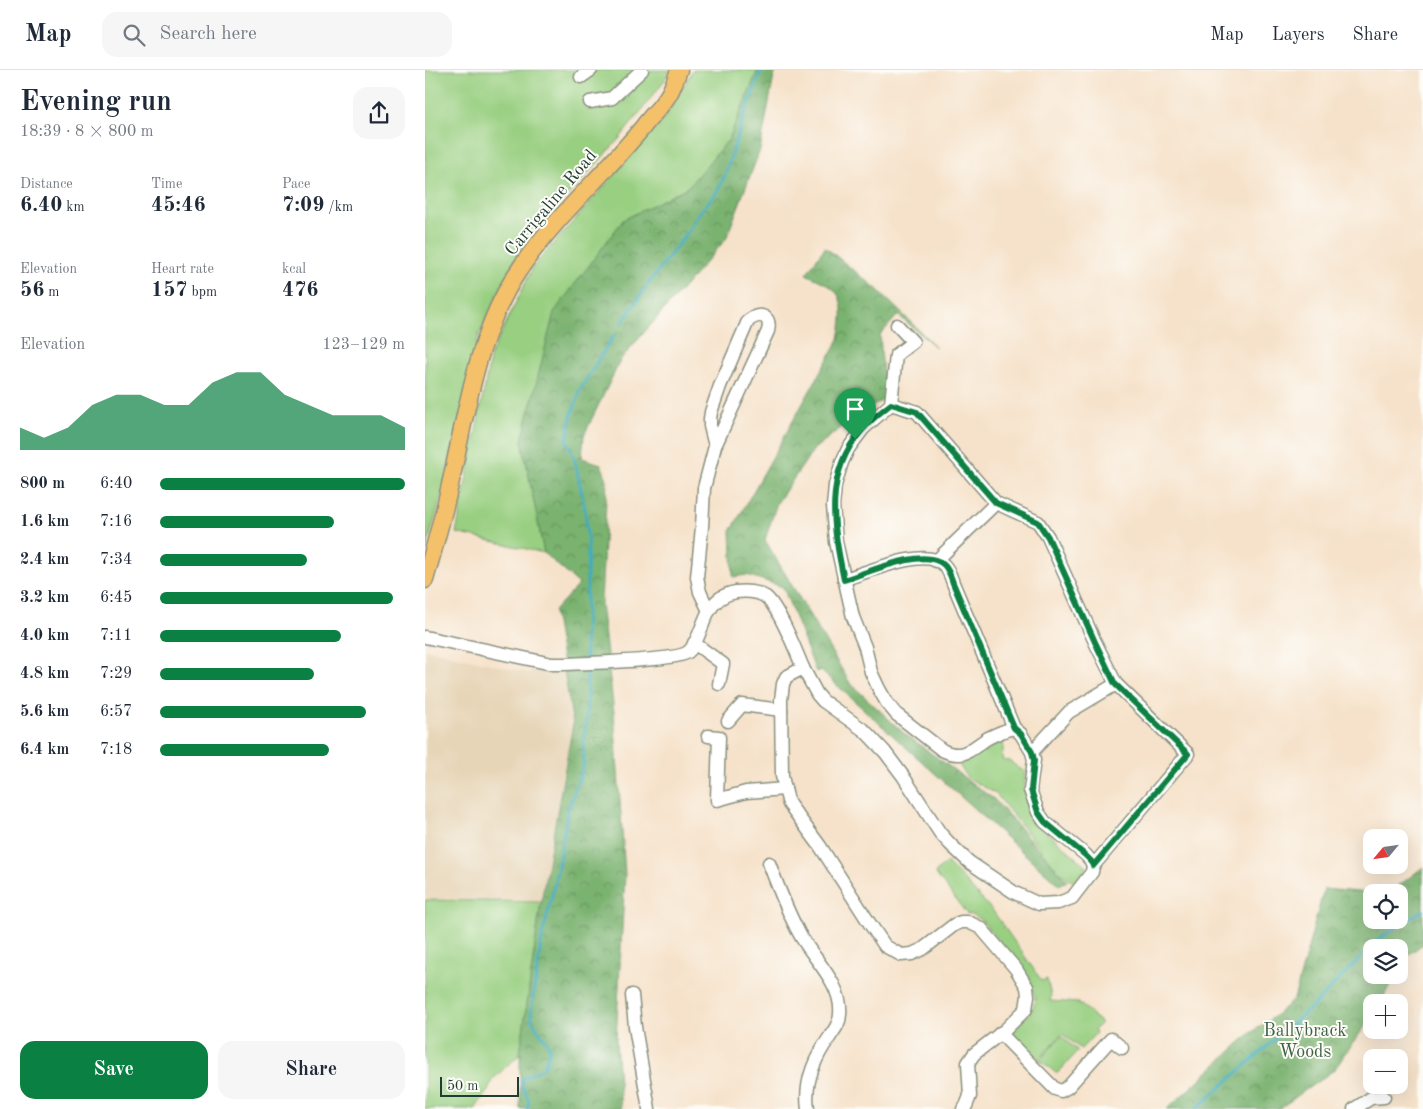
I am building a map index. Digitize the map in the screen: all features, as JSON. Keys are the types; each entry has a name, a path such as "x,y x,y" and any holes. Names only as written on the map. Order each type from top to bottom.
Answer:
{"main road":[{"name":"Carrigaline Road","path":"425,580 439,528 464,416 482,350 499,307 521,268 533,252 571,206 626,148 669,95 679,70"}],"street":[{"path":"590,102 612,98 642,70"},
{"path":"709,611 700,592 697,577 705,488 715,446 768,331 770,324 764,316 756,316 748,321 720,386 709,419 715,446"},
{"path":"897,324 913,342 896,355 891,404 863,429 855,439 842,462 835,485 833,506 836,542 853,617 865,647 871,672 887,703 896,714 942,750 956,754 967,752 989,738 1014,728"},
{"path":"425,637 552,664 667,658 687,653 694,643 709,611 717,600 729,594 744,591 754,592 766,597 775,609 817,694 823,701 865,732 885,752 940,833 950,844 969,862 1015,893 1039,904 1058,903 1072,898 1092,872 1093,866 1188,754 1115,684 1048,537 1038,522 996,503 917,412 891,404"},
{"path":"936,561 996,503"},
{"path":"844,580 907,559 917,558 943,564 947,569 1014,728 1021,734 1032,752 1034,760 1031,790 1038,812 1045,822 1085,855 1093,866"},
{"path":"694,643 723,664 719,684"},
{"path":"803,668 786,677 783,684 781,710 782,776 785,790 789,804 821,846 869,924 885,946 901,955 923,950 954,925 968,922 981,928 1016,969 1027,987 1029,996 1026,1009 974,1054 968,1063 970,1096 963,1109"},
{"path":"1032,752 1069,712 1115,684"},
{"path":"728,721 742,705 781,710"},
{"path":"719,737 717,800 746,792 785,790"},
{"path":"769,863 800,935 833,984 839,998 841,1013 838,1024 815,1059 808,1080 808,1109"},
{"path":"632,995 635,1027 649,1109"},
{"path":"1000,1033 1055,1089 1061,1091 1068,1087 1111,1039 1122,1048"},
{"path":"1355,1109 1371,1098 1384,1097"}],"shaded area":[{"path":"425,649 529,673 531,670 552,674 598,669 571,902 425,900"}],"green space":[{"path":"425,70 670,70 664,81 620,138 548,216 512,263 479,335 441,498 425,553"},
{"path":"693,70 758,70 729,139 688,187 623,220 522,441 544,553 456,533 491,354 533,267 666,116"},
{"path":"758,70 777,70 774,76 760,150 726,239 621,359 584,435 582,458 601,464 607,480 601,604 614,712 625,874 616,1041 621,1109 520,1109 520,1054 541,902 573,724 554,611 579,584 544,553 522,441 554,312 623,220 688,187 729,139"},
{"path":"825,247 877,289 936,347 898,315 880,335 885,399 860,413 814,449 777,503 765,540 850,683 905,734 995,800 1067,881 1059,885 821,671 816,672 783,587 747,575 733,577 731,531 839,339 842,311 836,292 831,287 806,274"},
{"path":"1003,737 1002,760 1011,761 1025,772 1024,790 1030,810 1038,824 1087,867 1076,883 1059,872 996,794 967,777 958,763 989,743"},
{"path":"947,862 993,911 1042,981 1047,979 1051,996 1050,1001 1079,1003 1101,1023 1094,1030 1096,1033 1081,1049 1062,1034 1039,1059 1014,1040 1013,1032 1019,1027 1017,1025 1029,1014 1033,1007 1035,999 1033,992 1029,983 982,921 973,915 967,914 935,873"},
{"name":"Ballybrack Woods","path":"1423,867 1423,944 1408,955 1408,939 1363,939 1363,984 1390,984 1385,994 1363,994 1363,1029 1334,1070 1279,1109 1167,1109 1252,1032 1275,1016 1294,999 1324,889 1363,892 1363,929 1408,929 1408,884 1401,884"},
{"path":"425,900 541,902 520,1054 492,1080 489,1089 475,1109 425,1109"},
{"path":"1061,1036 1078,1051 1056,1073 1040,1060"}],"waterway":[{"path":"622,323 648,284 690,229 699,213 717,192 725,175 745,112 762,70"},
{"path":"586,661 588,545 585,509 575,461 567,440 571,417 581,388 614,335"},
{"path":"527,1109 529,1101 522,1085 523,1078 543,1068 549,1055 549,1045 532,1021 531,1011 542,937 554,887 568,810 584,764 587,667"},
{"path":"1196,1109 1314,1005 1380,938 1423,910"}],"route":[{"path":"891,404 917,412 996,503 1038,522 1048,537 1115,684 1188,754 1093,866 1085,855 1045,822 1038,812 1031,790 1034,760 1032,752 1021,734 1014,728 974,631 947,569 943,564 925,559 907,559 844,580 836,542 833,506 835,485 842,462 855,439 863,429 891,404"}]}
